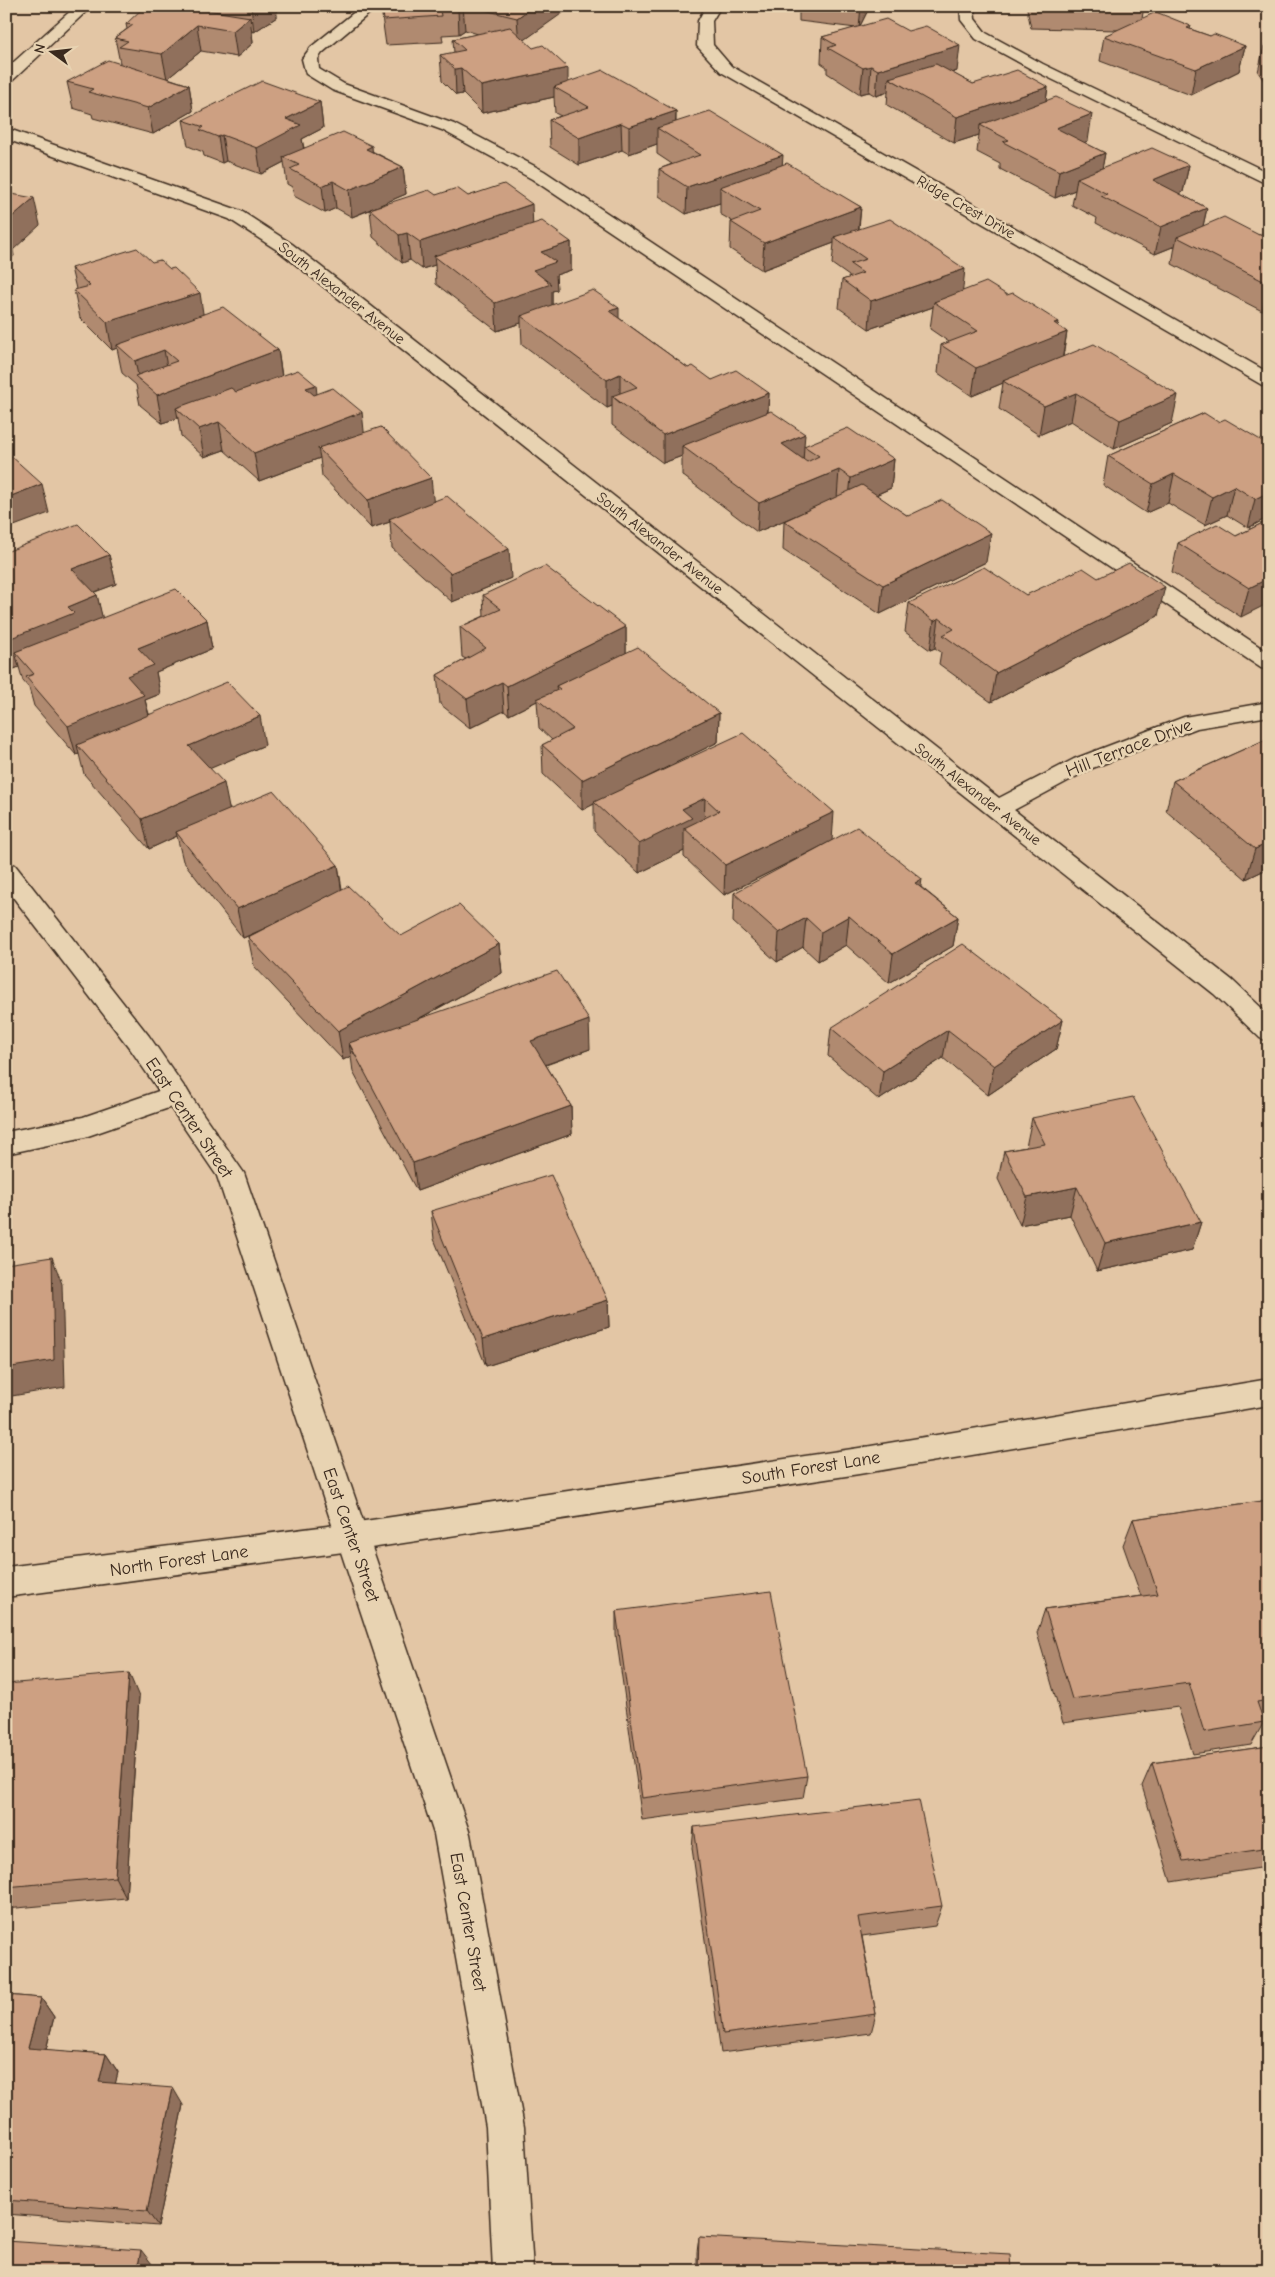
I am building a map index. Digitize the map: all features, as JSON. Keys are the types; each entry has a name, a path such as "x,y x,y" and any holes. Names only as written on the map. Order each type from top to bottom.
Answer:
{"street":[{"path":"6,78 85,6"},
{"path":"372,6 316,50 310,59 312,71 338,87 448,127 538,175 1269,663"},
{"name":"Ridge Crest Drive","path":"714,6 705,21 705,46 726,69 1269,381"},
{"path":"967,6 968,20 981,36 1038,67 1269,180"},
{"name":"South Alexander Avenue","path":"6,133 235,215 286,248 1223,987 1269,1031"},
{"name":"Hill Terrace Drive","path":"996,809 1082,764 1192,722 1269,708"},
{"name":"East Center Street","path":"6,871 140,1043 230,1173 351,1538 452,1834 505,2127 512,2271"},
{"path":"6,1144 85,1127 176,1096"},
{"name":"South Forest Lane","path":"351,1538 859,1461 1269,1392"},
{"name":"North Forest Lane","path":"6,1582 351,1538"}],"building":[{"path":"145,6 182,6 250,17 233,31 197,25 162,54 119,47 128,41 115,38 133,25 126,24"},
{"path":"382,6 462,6 458,9 440,10 441,16 384,20"},
{"path":"468,6 534,6 517,18"},
{"path":"1156,12 1191,26 1187,28 1210,36 1214,34 1245,46 1196,69 1104,36"},
{"path":"886,19 908,31 926,26 960,45 878,70 871,66 863,68 828,48 836,45 822,37"},
{"path":"510,27 533,48 543,45 568,68 481,86 461,68 455,69 440,55 465,50 453,39"},
{"path":"1264,46 1269,46 1269,53"},
{"path":"108,60 189,85 148,108 88,92 93,89 67,82"},
{"path":"936,64 973,84 1017,70 1048,87 957,117 889,78"},
{"path":"603,70 676,111 629,127 621,123 579,138 549,120 589,107 554,87"},
{"path":"262,81 320,102 286,119 301,125 257,148 222,135 218,137 200,130 204,127 183,120"},
{"path":"1056,97 1092,114 1056,128 1105,153 1059,171 1003,142 1009,140 980,125"},
{"path":"710,111 783,155 687,187 659,169 700,155 657,128"},
{"path":"343,132 372,146 366,149 403,167 349,190 333,181 322,186 290,169 299,165 283,157"},
{"path":"1152,148 1189,165 1153,180 1207,208 1161,227 1101,196 1107,194 1077,178"},
{"path":"787,163 861,207 764,243 731,222 760,211 720,187"},
{"path":"504,184 532,204 420,242 407,233 399,235 370,209 429,190 436,195 457,188 468,196"},
{"path":"6,193 34,198 6,222"},
{"path":"1224,217 1259,235 1269,230 1269,284 1177,237"},
{"path":"890,219 965,269 871,301 842,280 863,273 850,264 866,259 834,237"},
{"path":"542,221 571,242 541,252 556,262 533,270 551,284 495,303 434,256"},
{"path":"137,248 152,262 160,260 170,269 174,268 200,293 107,322 74,290 90,286 71,268"},
{"path":"986,282 1007,295 1013,293 1059,322 1054,323 1067,332 976,368 941,345 978,331 934,302"},
{"path":"593,290 619,308 609,311 688,368 693,366 712,380 736,370 769,393 663,435 612,396 637,387 620,374 607,380 521,316"},
{"path":"223,307 278,350 157,395 135,376 177,361 164,350 135,361 117,345"},
{"path":"1094,344 1178,395 1120,420 1076,393 1044,406 1003,381"},
{"path":"298,370 316,385 306,388 314,395 333,388 362,412 254,453 219,422 199,429 176,408 231,388 236,392"},
{"path":"771,411 805,434 782,444 807,462 819,456 804,446 848,428 894,459 851,478 839,470 759,503 682,446"},
{"path":"1204,413 1218,422 1225,419 1269,445 1269,492 1255,499 1234,486 1212,497 1174,474 1153,484 1108,456"},
{"path":"381,427 431,478 368,500 318,448"},
{"path":"10,455 42,484 6,498 6,457"},
{"path":"862,485 908,516 942,500 991,533 883,585 784,521"},
{"path":"447,496 509,549 450,573 389,519"},
{"path":"1269,520 1269,578 1249,588 1178,543 1217,524 1236,536"},
{"path":"78,524 109,555 72,569 97,595 68,607 74,613 6,640 6,552"},
{"path":"1129,563 1165,587 996,673 943,635 954,629 939,618 934,621 909,603 984,567 1026,595 1083,568 1098,578"},
{"path":"545,566 626,627 507,686 502,682 467,699 437,675 486,648 460,627 501,609 483,595"},
{"path":"176,589 207,620 138,648 154,665 127,676 144,695 68,726 26,677 34,674 15,652"},
{"path":"638,647 719,713 582,780 542,745 573,729 537,699 560,689 556,686"},
{"path":"227,682 260,716 189,746 224,783 142,819 77,745"},
{"path":"743,733 834,812 725,865 684,828 719,811 705,798 682,809 692,818 639,844 594,802"},
{"path":"1269,738 1269,843 1255,849 1173,781"},
{"path":"274,791 338,865 237,909 176,832"},
{"path":"857,827 922,879 915,883 958,917 893,954 849,916 821,932 806,918 779,933 734,893"},
{"path":"348,886 401,936 459,905 499,944 338,1031 248,937"},
{"path":"963,944 1063,1020 994,1066 948,1030 883,1071 831,1028"},
{"path":"557,971 589,1020 531,1041 571,1106 413,1163 349,1043"},
{"path":"1133,1097 1201,1222 1105,1243 1077,1187 1027,1197 1004,1151 1045,1144 1032,1118"},
{"path":"551,1175 608,1300 483,1339 431,1211"},
{"path":"52,1257 54,1360 6,1368 6,1264"},
{"path":"1269,1500 1269,1700 1257,1702 1264,1722 1204,1732 1189,1683 1072,1699 1045,1609 1158,1594 1133,1519"},
{"path":"771,1591 807,1776 642,1798 616,1611"},
{"path":"129,1673 115,1877 6,1887 6,1684"},
{"path":"1269,1746 1269,1848 1183,1861 1152,1763"},
{"path":"919,1800 942,1906 858,1917 876,2014 723,2034 694,1827"},
{"path":"6,1995 41,1998 28,2048 106,2054 99,2082 173,2088 147,2211 6,2200"},
{"path":"699,2237 1010,2254 1011,2271 698,2271"},
{"path":"6,2241 141,2250 137,2271 6,2271"}]}
